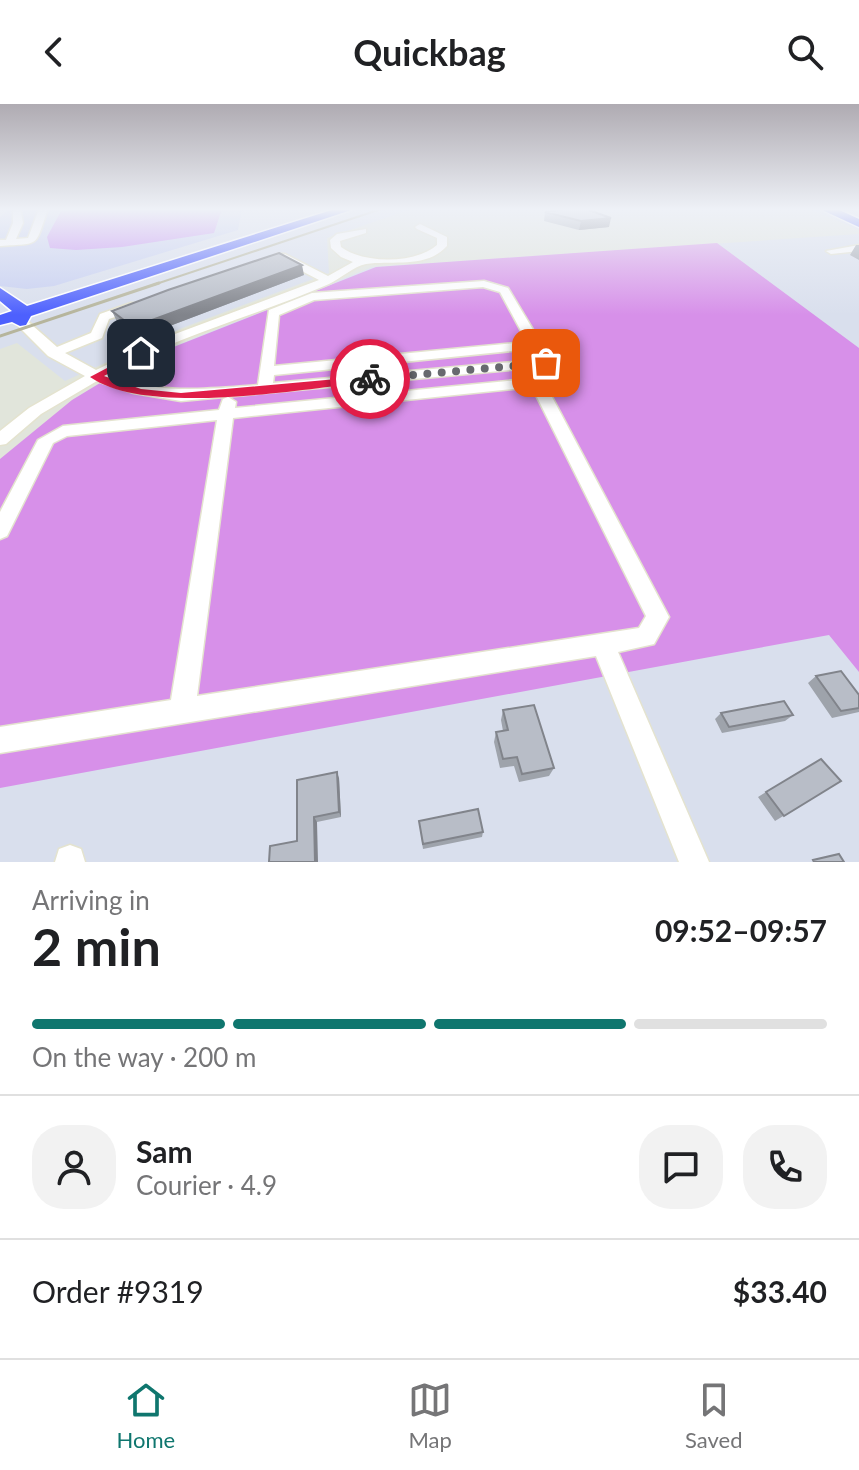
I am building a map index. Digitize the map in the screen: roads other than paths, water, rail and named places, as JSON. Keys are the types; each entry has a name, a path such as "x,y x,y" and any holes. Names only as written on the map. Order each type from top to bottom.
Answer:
{"main road":[{"path":"8,308 62,288 205,244"},
{"path":"8,308 227,244"}],"street":[{"path":"7,255 29,244"},
{"path":"336,244 342,254 362,261 422,257 434,253 442,244"},
{"path":"831,251 859,248"},
{"path":"267,261 282,256 327,281"},
{"path":"0,440 35,411 95,377 164,343 327,281 362,261"},
{"path":"0,740 646,637 658,617 541,372 536,345 504,290 484,284 312,297 273,313 265,388"},
{"path":"53,353 97,335 104,317 148,301"},
{"path":"8,308 53,353 95,377 139,392 181,396 541,372"},
{"path":"267,371 536,345"},
{"path":"0,531 46,440 63,431 226,414 541,372"},
{"path":"182,712 230,392"},
{"path":"603,644 694,862"}],"railway":[{"path":"0,336 275,244"}]}
